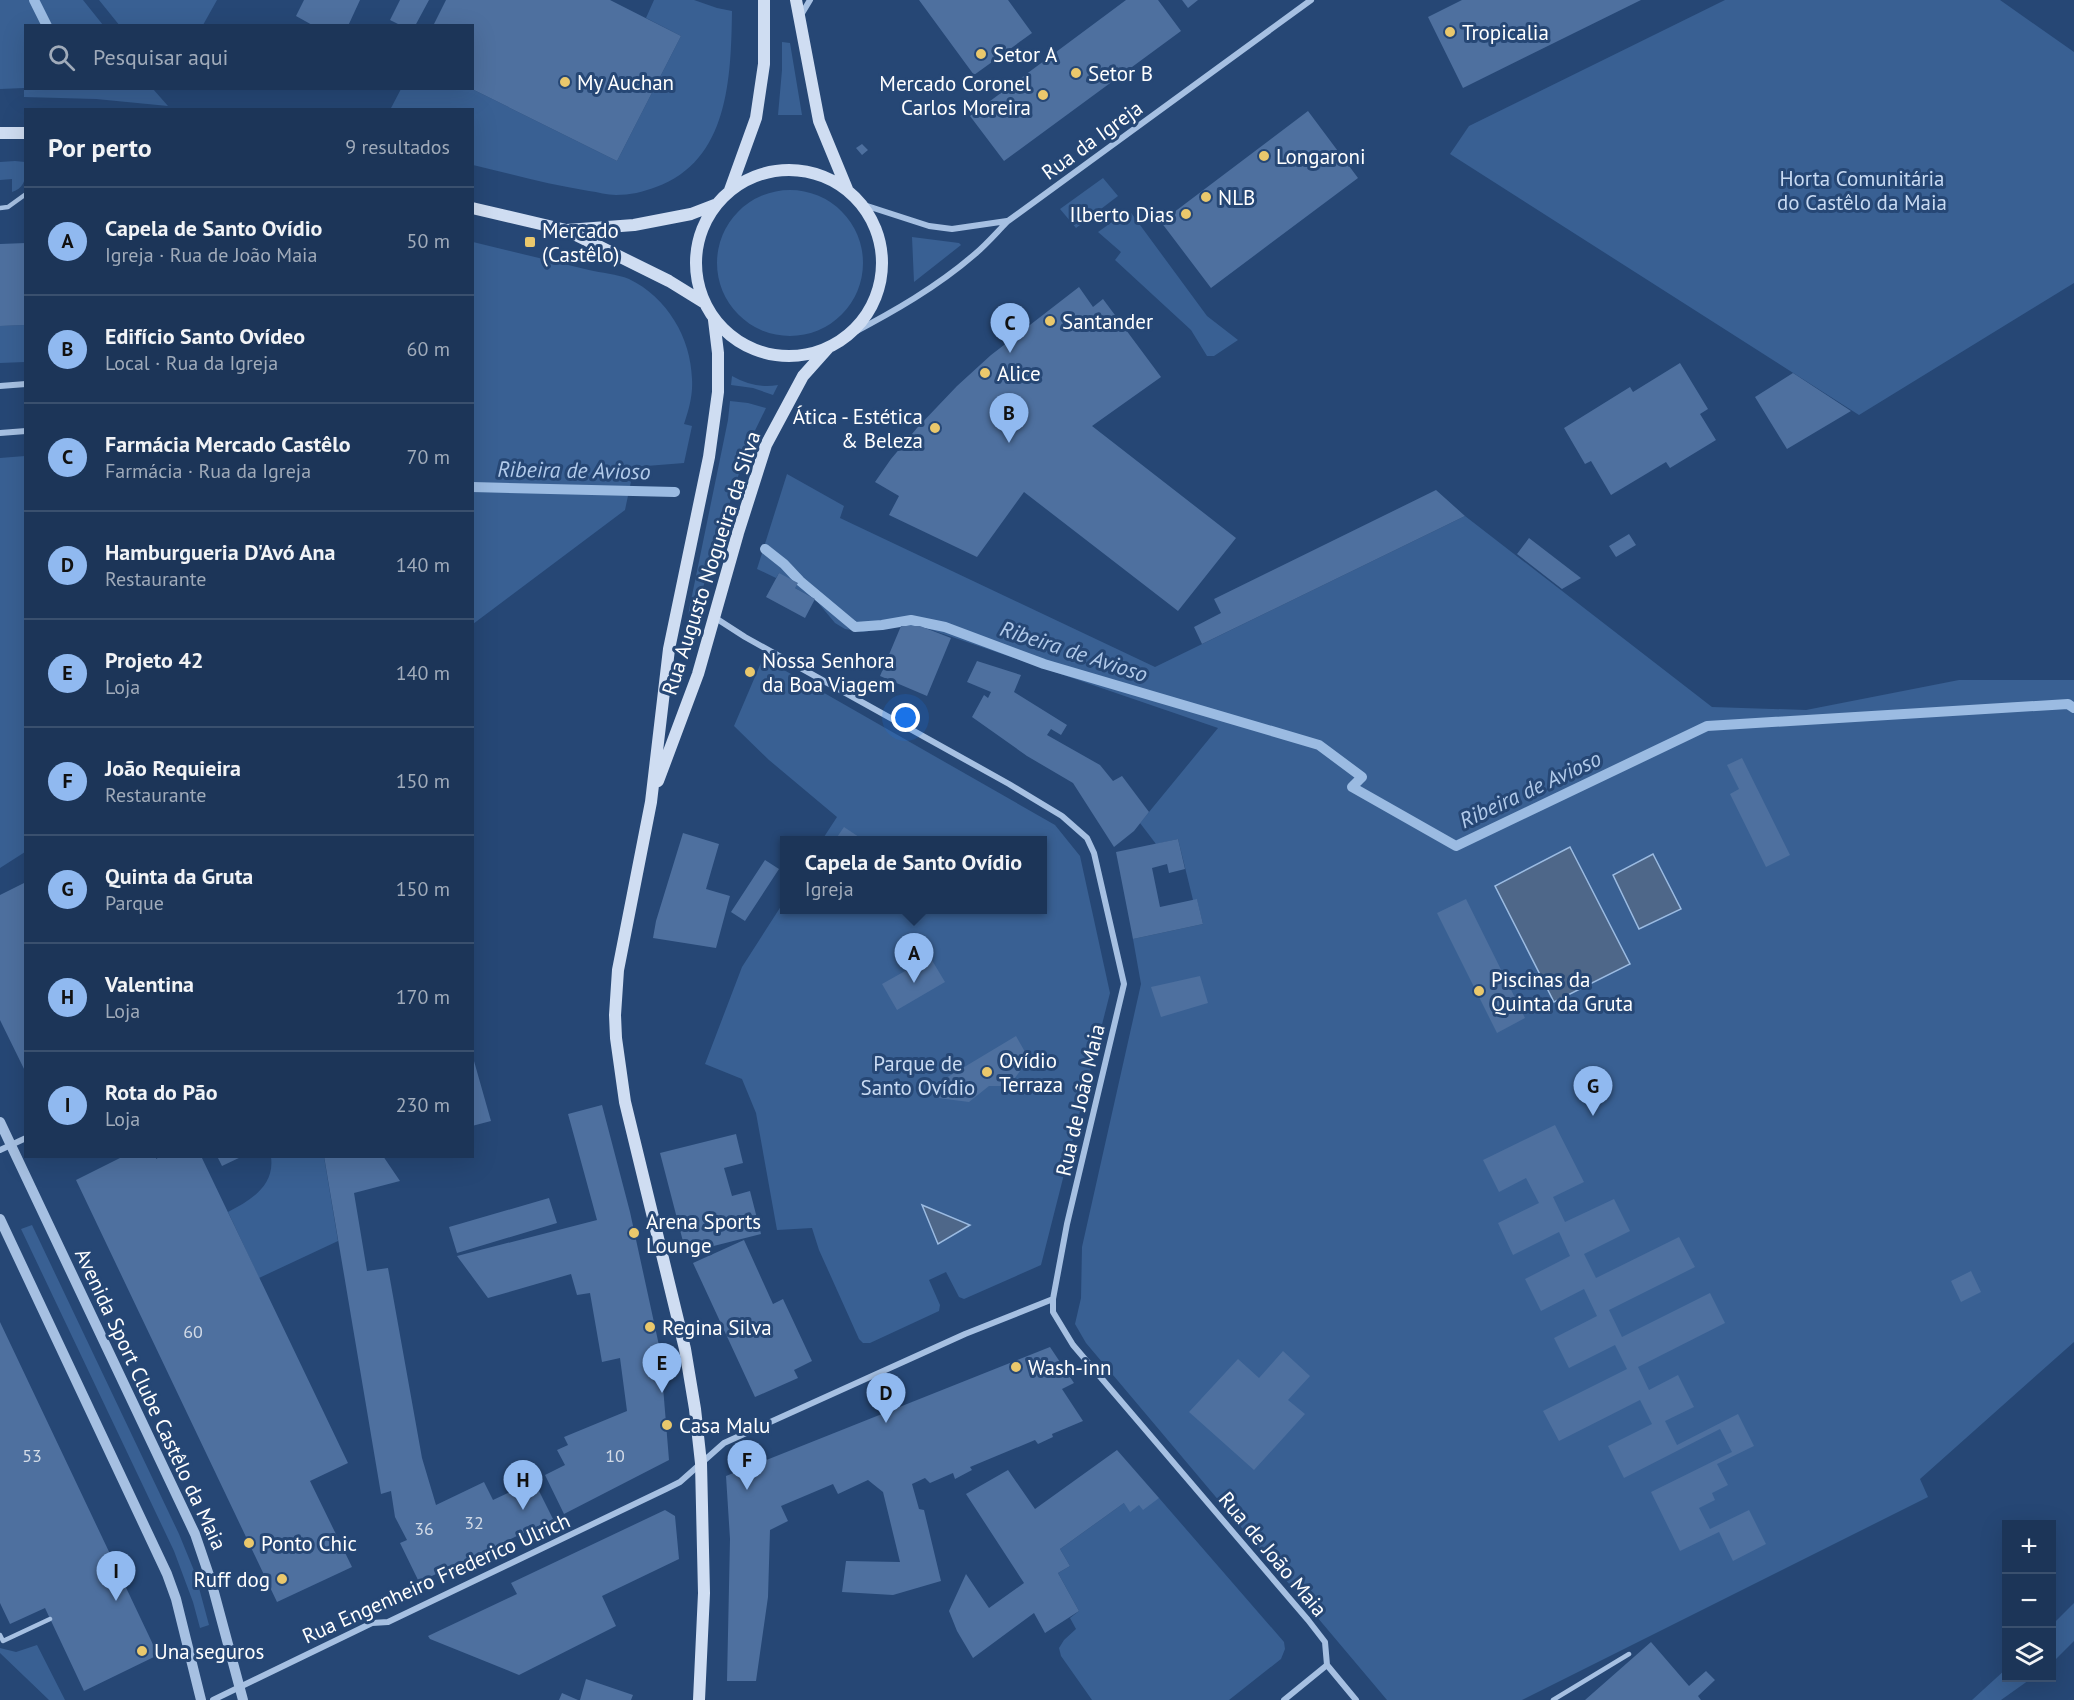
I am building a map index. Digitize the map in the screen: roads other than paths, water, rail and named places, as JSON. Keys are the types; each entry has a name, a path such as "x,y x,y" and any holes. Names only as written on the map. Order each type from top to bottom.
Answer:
{"main road":[{"path":"730,190 756,118 764,64 764,0"},
{"path":"796,0 819,121 847,190"},
{"path":"0,134 24,133"},
{"path":"791,169 815,173 834,181 847,190 869,214 878,237 882,261 878,292 872,306 859,324 849,335 828,348 795,356 764,353 732,337 714,320 703,302 697,280 697,249 704,225 717,204 730,190 752,177 770,171 791,169"},
{"path":"566,230 634,225 691,213 717,204"},
{"path":"474,208 566,230 669,281 703,302"},
{"name":"Rua Augusto Nogueira da Silva","path":"699,1700 704,1593 701,1463 695,1409 685,1349 625,1102 616,1038 618,970 651,802 669,650 709,457 718,392 718,353 714,320"},
{"name":"Rua Augusto Nogueira da Silva","path":"651,802 698,674 713,617 766,445 803,376 828,348"}],"street":[{"path":"799,18 810,0"},
{"name":"Rua da Igreja","path":"849,335 896,311 975,255 1008,221 1311,0"},
{"name":"Rua da Igreja","path":"861,204 929,226 952,229 1008,221"},
{"path":"0,386 24,384"},
{"path":"0,433 24,431"},
{"name":"Rua de João Maia","path":"713,617 1009,784 1062,816 1087,838 1094,853 1124,984 1067,1224 1053,1299 1053,1312 1073,1345 1325,1642 1327,1665 1356,1700"},
{"name":"Avenida Sport Clube Castêlo da Maia","path":"0,1122 195,1534 211,1581 243,1700"},
{"path":"0,1150 24,1139"},
{"path":"0,1219 167,1574 201,1700"},
{"name":"Rua Engenheiro Frederico Ulrich","path":"213,1700 372,1623 388,1622 678,1483 724,1443 965,1334 1053,1299"},
{"path":"1284,1700 1327,1665"}],"lane":[{"path":"0,208 8,207 24,195"},
{"path":"0,1635 3,1641 50,1619"},
{"path":"1553,1700 1629,1654"}],"waterway":[{"name":"Ribeira de Avioso","path":"34,0 46,24"},
{"name":"Ribeira de Avioso","path":"474,487 675,492"},
{"name":"Ribeira de Avioso","path":"765,549 855,627 911,620 945,627 1044,664 1319,745 1362,777 1352,787 1456,846 1707,726 2068,704 2074,708"}],"place":[{"name":"Tropicalia","path":"1450,32"},
{"name":"Setor A","path":"981,54"},
{"name":"Setor B","path":"1076,73"},
{"name":"My Auchan","path":"565,82"},
{"name":"Mercado Coronel Carlos Moreira","path":"1043,95"},
{"name":"Longaroni","path":"1264,156"},
{"name":"NLB","path":"1206,197"},
{"name":"Ilberto Dias","path":"1186,214"},
{"name":"Mercado (Castêlo)","path":"530,242"},
{"name":"Santander","path":"1050,321"},
{"name":"Farmácia Mercado Castêlo","path":"1010,353"},
{"name":"Alice","path":"985,373"},
{"name":"Ática - Estética & Beleza","path":"935,428"},
{"name":"Edifício Santo Ovídeo","path":"1009,443"},
{"name":"Nossa Senhora da Boa Viagem","path":"750,672"},
{"name":"Capela de Santo Ovídio","path":"914,983"},
{"name":"Piscinas da Quinta da Gruta","path":"1479,991"},
{"name":"Ovídio Terraza","path":"987,1072"},
{"name":"Quinta da Gruta","path":"1593,1116"},
{"name":"Arena Sports Lounge","path":"634,1233"},
{"name":"Regina Silva","path":"650,1327"},
{"name":"Wash-inn","path":"1016,1367"},
{"name":"Projeto 42","path":"662,1393"},
{"name":"Hamburgueria D'Avó Ana","path":"886,1423"},
{"name":"Casa Malu","path":"667,1425"},
{"name":"João Requieira","path":"747,1490"},
{"name":"Valentina","path":"523,1510"},
{"name":"Ponto Chic","path":"249,1543"},
{"name":"Ruff dog","path":"282,1579"},
{"name":"Rota do Pão","path":"116,1601"},
{"name":"Una seguros","path":"142,1651"}],"park label":[{"name":"Horta Comunitária do Castêlo da Maia","path":"1862,190"},
{"name":"Parque de Santo Ovídio","path":"918,1075"}]}
